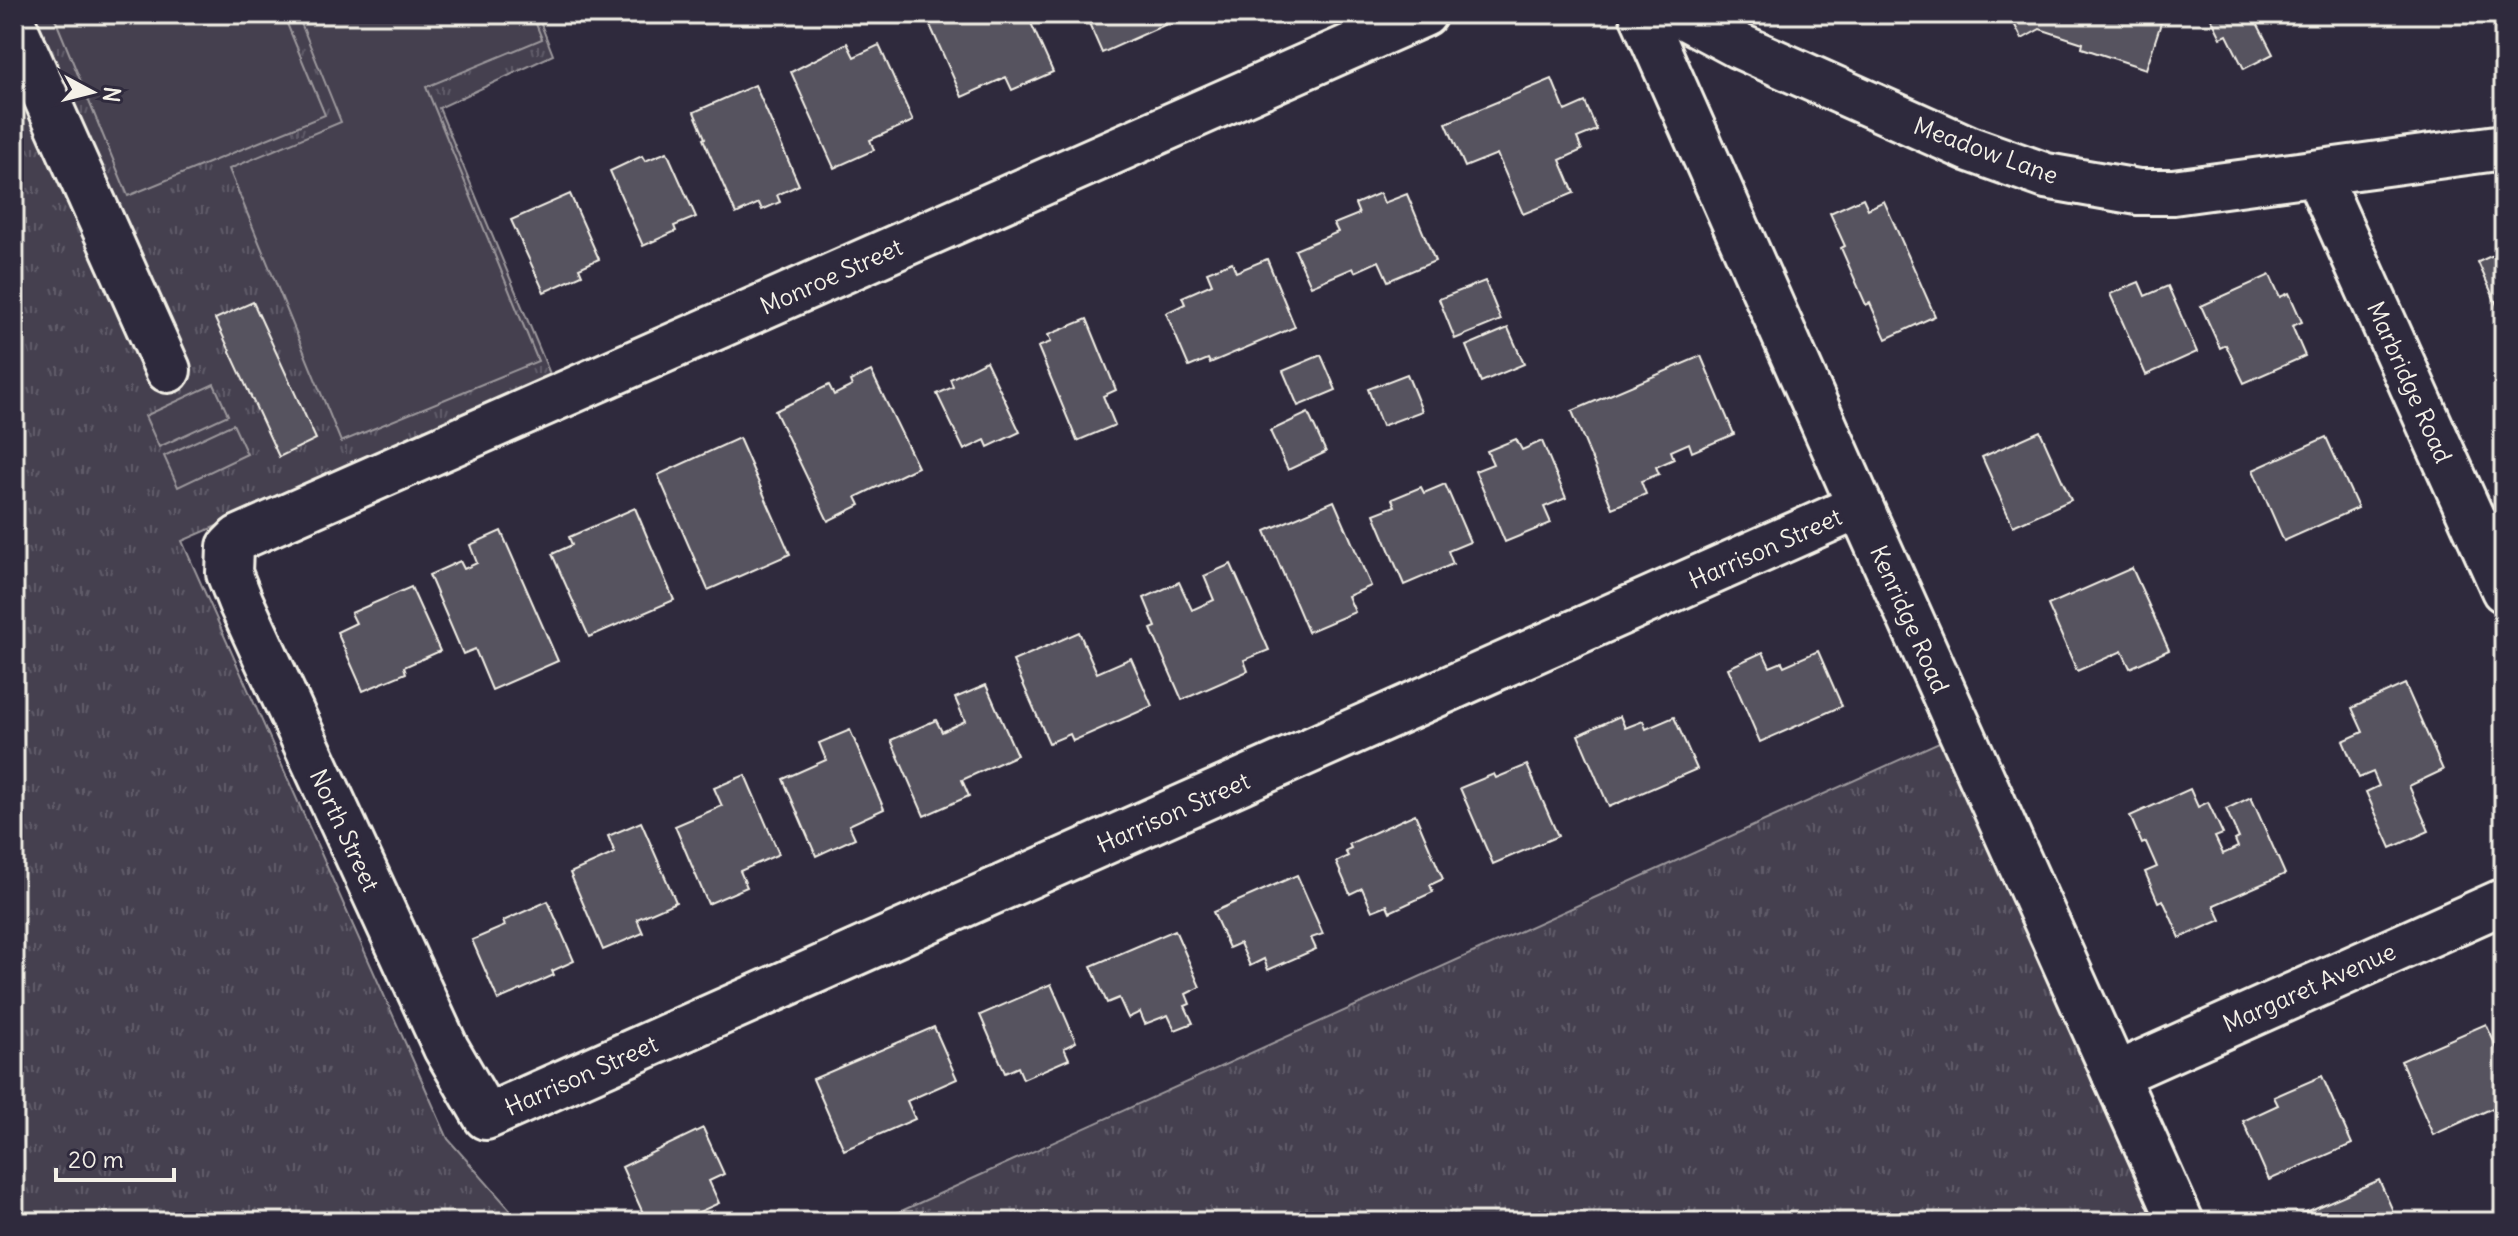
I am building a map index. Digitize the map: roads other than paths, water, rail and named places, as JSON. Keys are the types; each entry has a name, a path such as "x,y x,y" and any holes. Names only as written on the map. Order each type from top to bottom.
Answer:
{"street":[{"name":"Monroe Street","path":"239,538 1424,14"},
{"name":"Kenridge Road","path":"1642,14 2181,1222"},
{"name":"Meadow Lane","path":"1679,14 1739,46 1970,149 2046,176 2138,192 2173,192 2504,147"},
{"path":"14,26 168,370"},
{"name":"Marbridge Road","path":"2317,174 2504,590"},
{"name":"Harrison Street","path":"486,1117 1860,506"},
{"name":"North Street","path":"239,538 230,547 229,573 241,603 446,1048 486,1117"},
{"name":"Margaret Avenue","path":"2115,1075 2504,901"}]}
